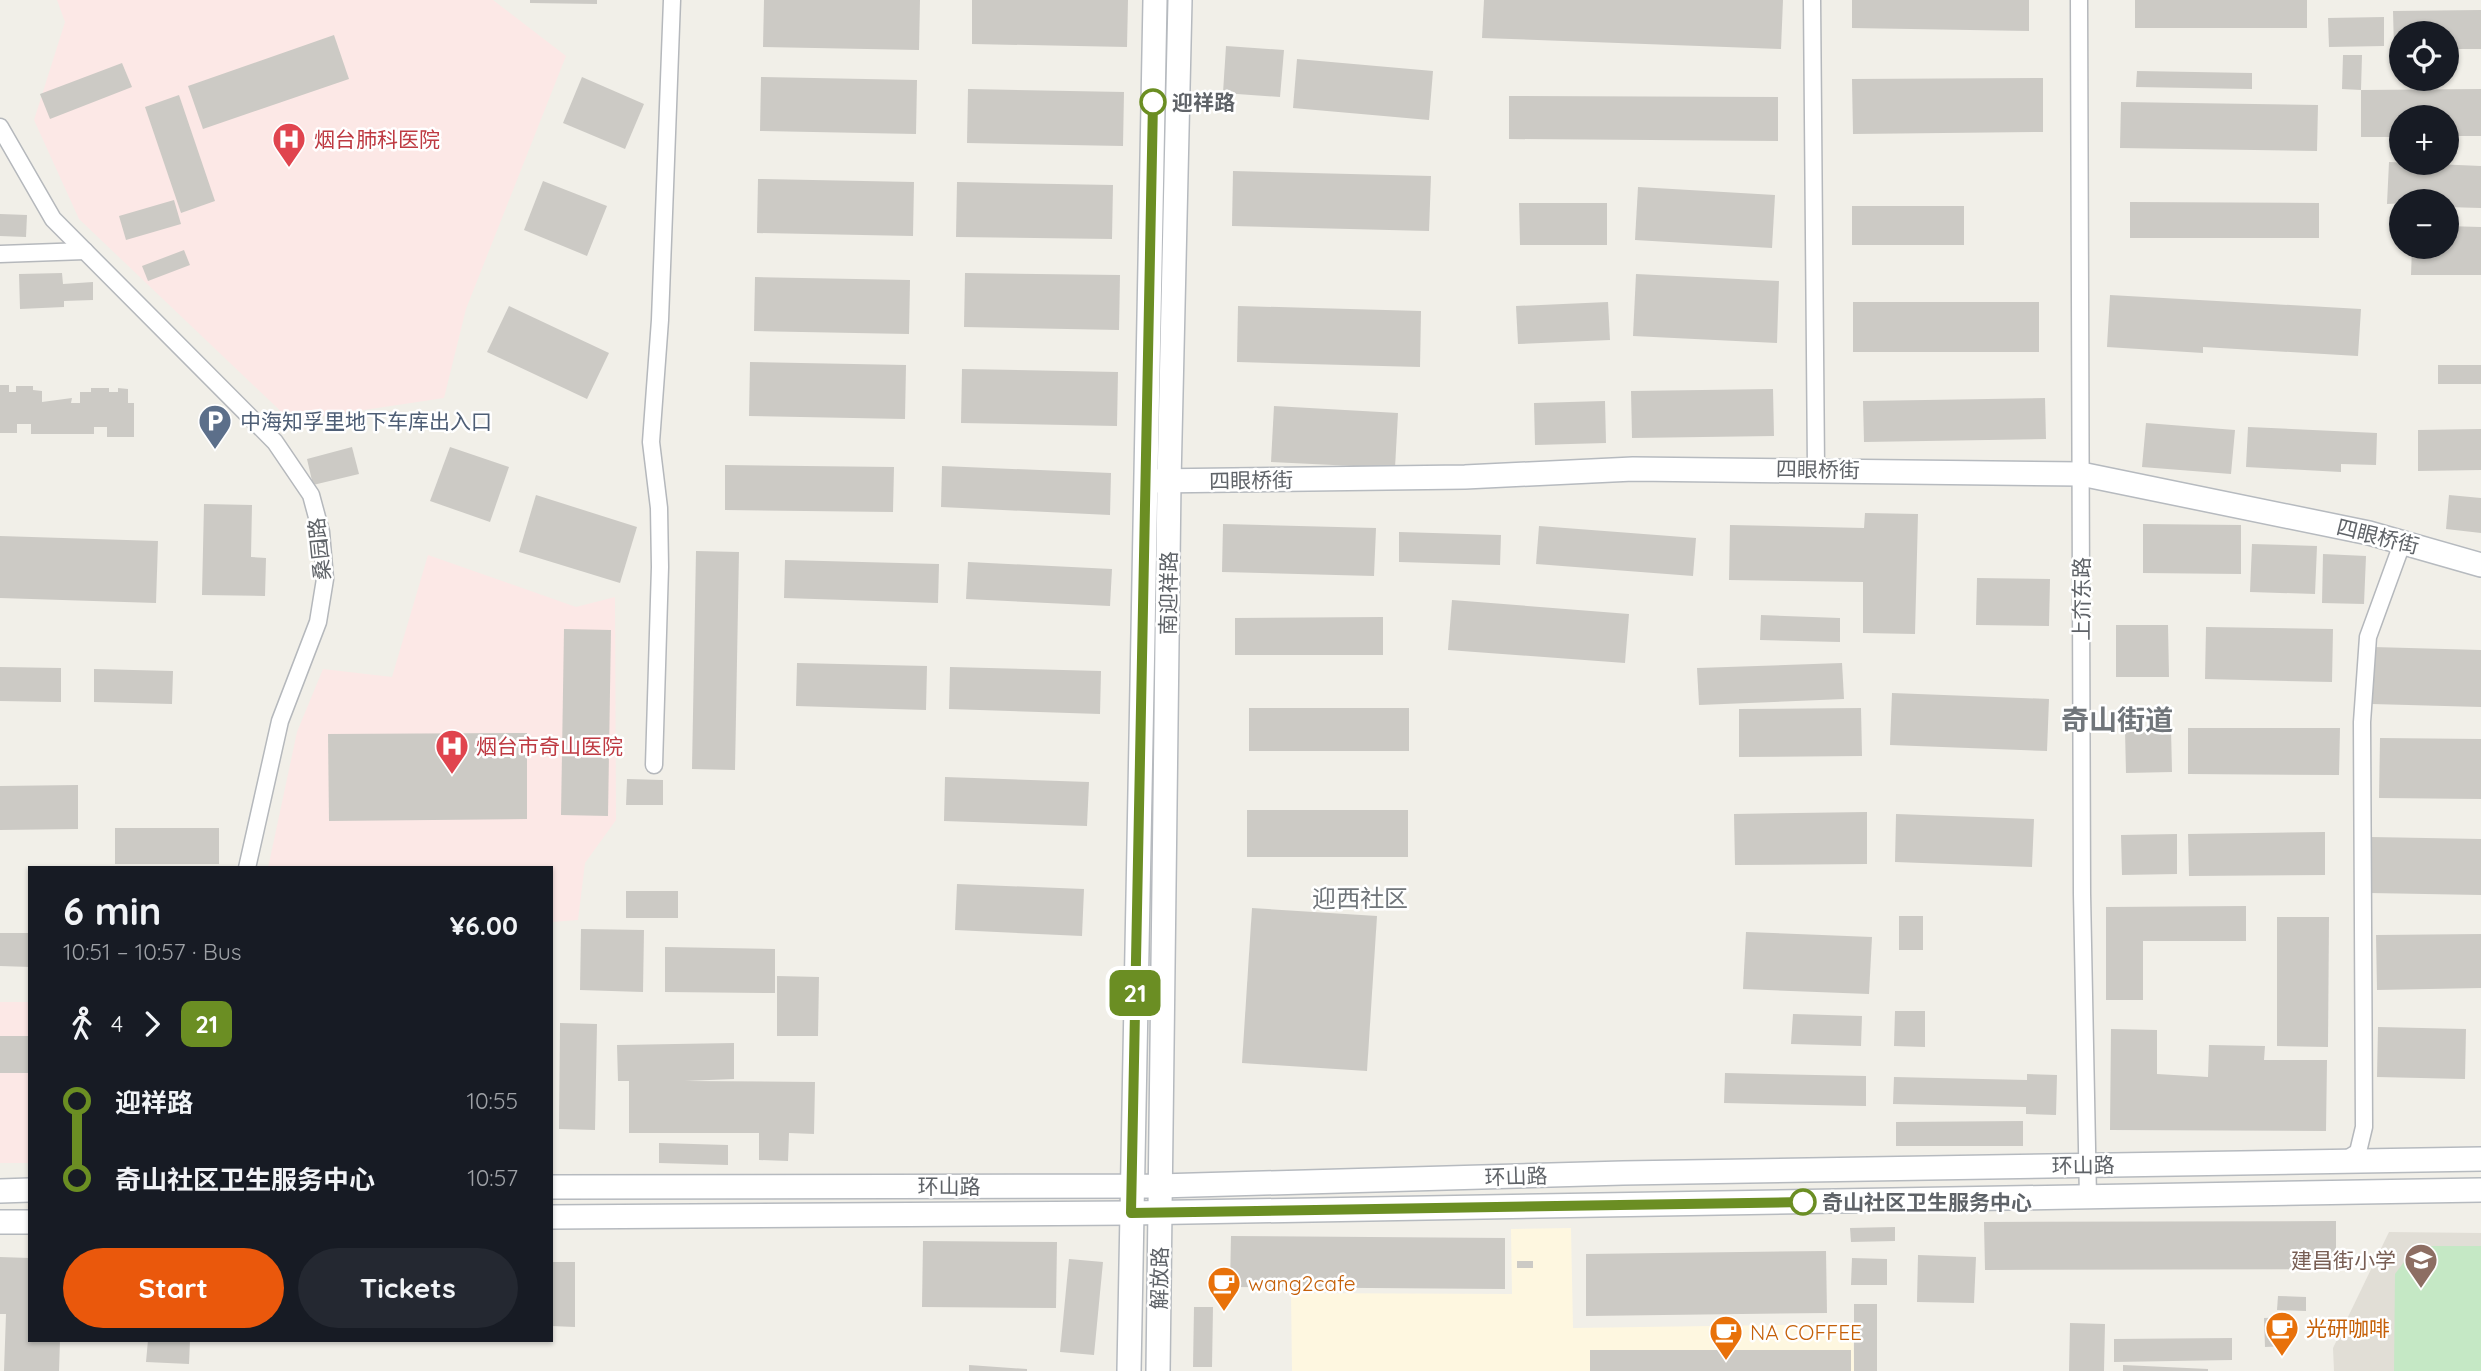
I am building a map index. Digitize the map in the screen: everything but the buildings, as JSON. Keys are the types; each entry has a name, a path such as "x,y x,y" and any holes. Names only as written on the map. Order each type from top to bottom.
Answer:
{"main road":[{"name":"南迎祥路","path":"1132,1186 1155,0"},
{"name":"南迎祥路","path":"1159,1185 1169,481 1180,0"},
{"name":"四眼桥街","path":"1144,481 1465,477 1633,469 2081,474 2403,541 2481,565"},
{"name":"环山路","path":"553,1187 1132,1186 1623,1173 2481,1158"},
{"name":"解放路","path":"1158,1371 1159,1185"},
{"name":"解放路","path":"1129,1371 1132,1186"},
{"path":"0,1191 28,1190"},
{"name":"环山路","path":"553,1217 1131,1213 2481,1190"},
{"path":"0,1222 28,1222"}],"street":[{"path":"654,765 660,566 659,508 650,442 660,320 672,0"},
{"path":"1812,0 1816,469"},
{"name":"上夼东路","path":"2079,0 2082,894 2088,1198"},
{"name":"桑园路","path":"0,127 53,219 275,442 311,495 321,532 325,579 318,622 280,721 247,866"},
{"path":"0,254 85,251"},
{"path":"2342,1162 2358,1152 2364,1127 2362,722 2368,637 2403,541"}],"shaded area":[{"name":"烟台肺科医院","path":"57,0 493,0 566,56 466,309 444,398 291,421 79,219 34,120 65,22"},
{"name":"烟台市奇山医院","path":"428,555 576,607 615,597 616,820 585,863 578,920 553,922 553,866 268,866 297,732 323,669 392,677"},
{"path":"0,1002 28,1002 28,1163 0,1163"},
{"path":"1571,1228 1573,1328 1853,1324 1854,1371 1292,1371 1291,1293 1512,1294 1511,1229"},
{"name":"建昌街小学","path":"2389,1232 2481,1233 2481,1371 2334,1371 2333,1348"}],"green space":[{"name":"建昌街小学","path":"2422,1246 2481,1246 2481,1371 2394,1371 2395,1274 2410,1254"}],"bus line":[{"name":"21","path":"1153,102 1131,1213 1803,1202"}],"place":[{"name":"迎祥路","path":"1153,102"},
{"name":"烟台肺科医院","path":"289,169"},
{"name":"中海知孚里地下车库出入口","path":"215,451"},
{"name":"烟台市奇山医院","path":"452,776"},
{"name":"奇山社区卫生服务中心","path":"1803,1202"},
{"name":"建昌街小学","path":"2421,1290"},
{"name":"wang2cafe","path":"1224,1313"},
{"name":"光研咖啡","path":"2282,1358"},
{"name":"NA COFFEE","path":"1726,1362"}],"district":[{"name":"奇山街道","path":"2117,719"},
{"name":"迎西社区","path":"1360,898"}]}
